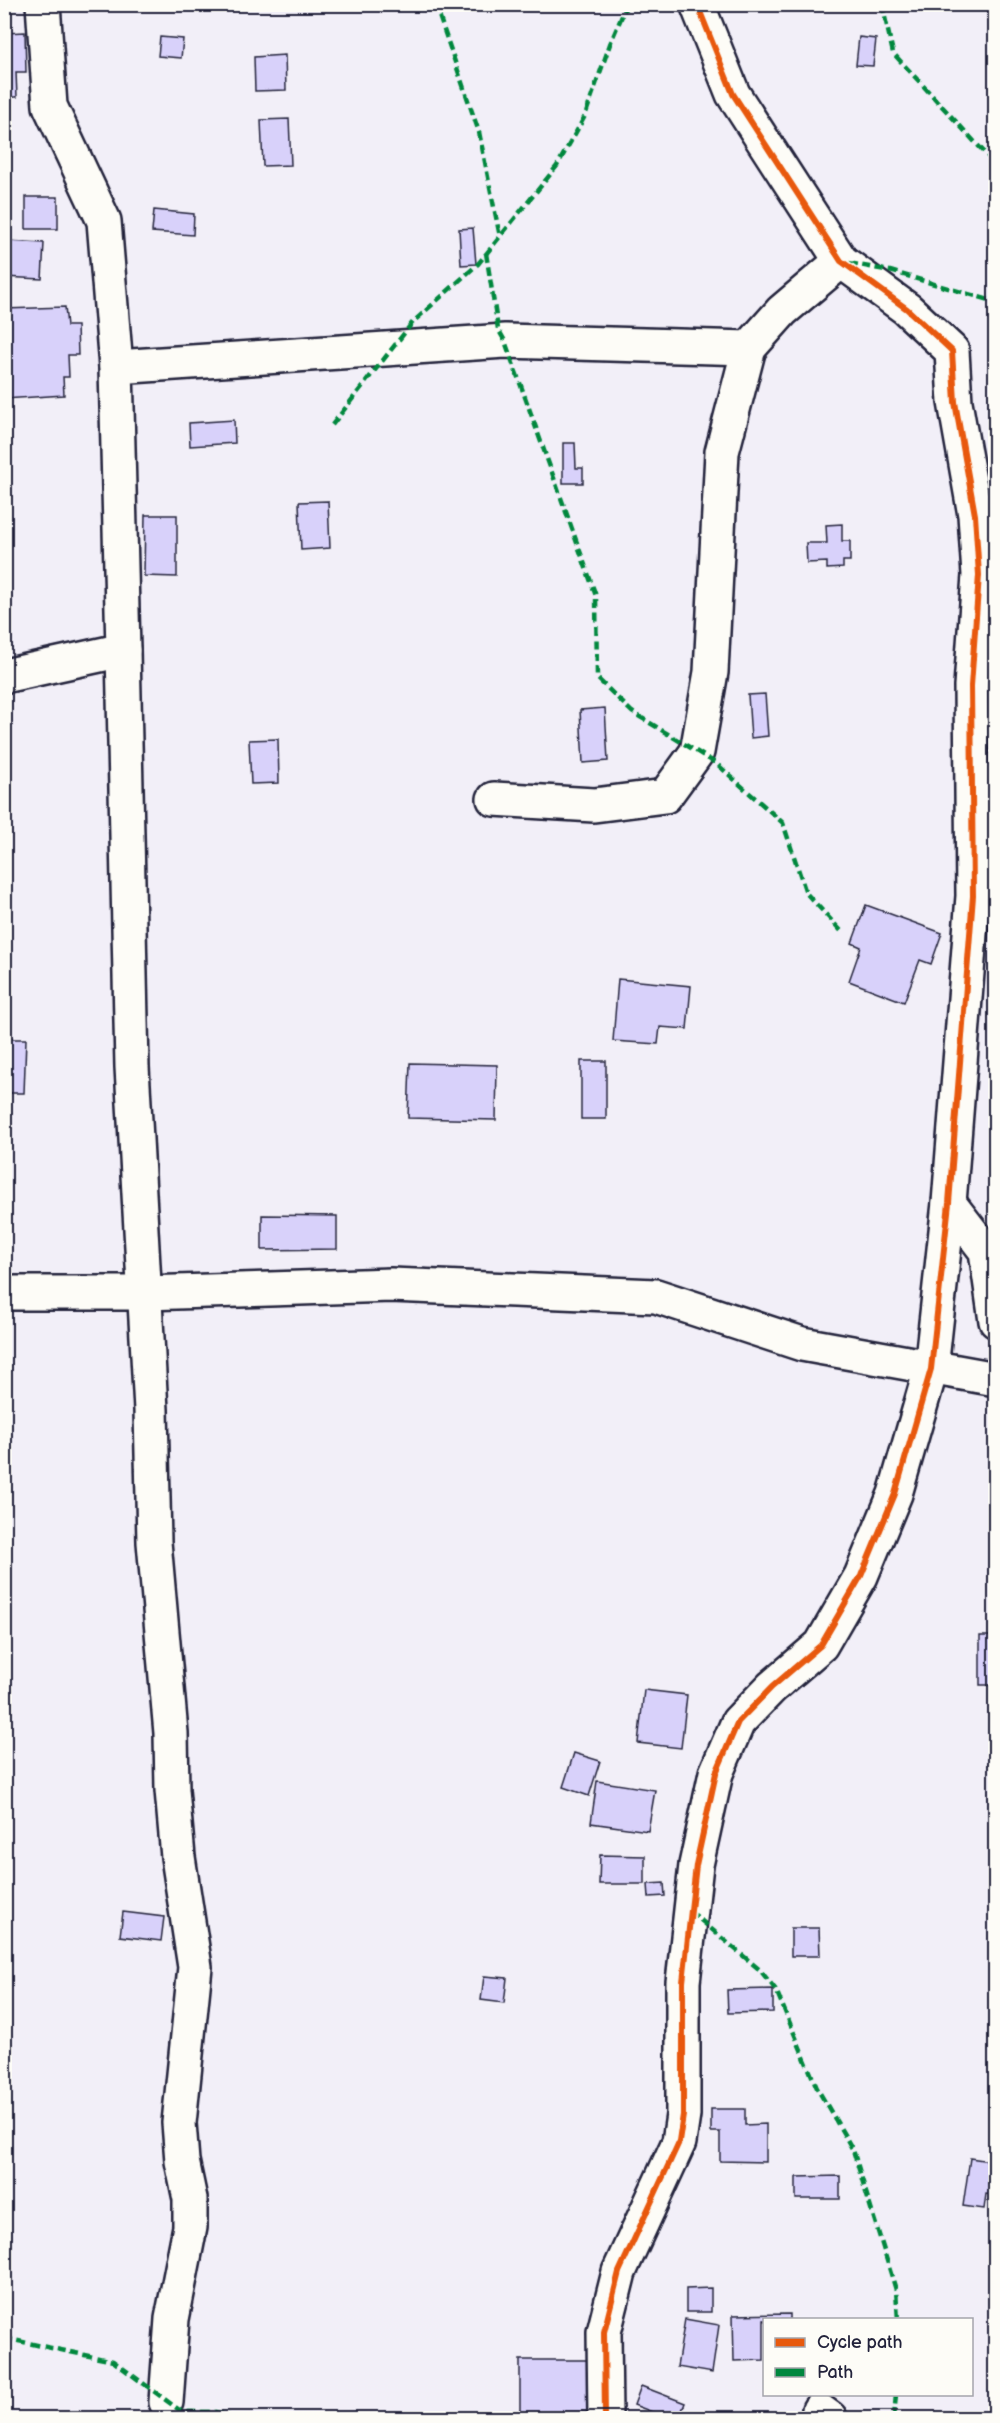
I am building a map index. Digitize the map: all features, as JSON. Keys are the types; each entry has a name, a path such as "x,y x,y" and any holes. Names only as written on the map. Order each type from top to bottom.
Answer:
{"street":[{"path":"43,4 50,106 104,220 116,367 132,1067 145,1293 154,1542 171,1733 172,1790 178,1857 195,1967 179,2123 182,2161 190,2199 190,2227 172,2319 166,2402"},
{"path":"605,2418 604,2332 620,2272 679,2142 683,2115 682,1982 696,1865 716,1773 738,1722 772,1687 821,1645 861,1576 895,1494 931,1369 949,1203 973,896 971,686 979,576 975,515 955,402 952,351 907,309 841,261 733,94 697,4"},
{"path":"494,799 594,806 666,796 697,752 711,672 722,452 749,348 782,310 841,261"},
{"path":"116,367 505,341 749,348"},
{"path":"4,676 123,650"},
{"path":"949,1203 986,1251 996,1321"},
{"path":"4,1293 145,1293 391,1285 656,1296 802,1344 996,1379"}],"building":[{"path":"25,32 26,72 16,72 17,97 4,97 4,33"},
{"path":"160,37 183,39 181,58 158,56"},
{"path":"859,37 876,39 873,66 856,65"},
{"path":"285,55 286,90 255,91 254,57"},
{"path":"289,119 291,165 263,166 261,120"},
{"path":"26,197 58,197 58,229 26,229"},
{"path":"154,210 194,214 193,235 152,232"},
{"path":"473,228 476,264 461,265 459,229"},
{"path":"6,241 44,243 42,279 4,277"},
{"path":"65,307 67,326 77,326 78,355 68,355 69,377 63,377 64,395 4,399 4,309"},
{"path":"234,420 235,443 190,446 189,423"},
{"path":"563,443 575,443 576,468 583,468 583,483 563,483"},
{"path":"328,501 330,548 301,550 299,502"},
{"path":"145,515 177,515 177,577 144,576"},
{"path":"842,524 842,541 850,541 850,561 843,561 843,568 827,569 827,562 807,563 806,543 827,543 826,525"},
{"path":"765,694 768,736 751,738 748,695"},
{"path":"605,708 608,761 583,763 580,710"},
{"path":"278,739 279,783 251,784 249,740"},
{"path":"866,905 942,933 931,964 920,960 904,1002 849,981 861,947 852,943"},
{"path":"618,979 691,986 687,1029 660,1027 658,1044 613,1041"},
{"path":"4,1039 26,1039 24,1093 4,1093"},
{"path":"581,1061 606,1061 606,1119 581,1119"},
{"path":"410,1063 497,1065 496,1120 408,1118"},
{"path":"262,1215 337,1216 337,1249 262,1250"},
{"path":"980,1636 996,1636 996,1685 980,1685"},
{"path":"644,1690 687,1695 681,1748 638,1743"},
{"path":"574,1753 600,1761 589,1796 563,1787"},
{"path":"597,1781 655,1790 648,1831 591,1823"},
{"path":"600,1855 645,1856 645,1884 599,1884"},
{"path":"664,1883 665,1896 649,1897 648,1884"},
{"path":"123,1912 164,1917 161,1941 120,1936"},
{"path":"791,1928 819,1928 820,1956 791,1956"},
{"path":"484,1976 507,1978 504,2003 481,2000"},
{"path":"773,1989 773,2012 728,2013 727,1990"},
{"path":"711,2109 745,2109 745,2125 766,2124 766,2162 720,2161 720,2132 711,2132"},
{"path":"970,2158 996,2162 996,2195 986,2194 984,2209 963,2206"},
{"path":"840,2176 840,2199 796,2199 796,2177"},
{"path":"711,2288 711,2312 686,2312 686,2289"},
{"path":"790,2314 790,2318 763,2318 763,2360 734,2361 733,2315"},
{"path":"685,2319 719,2325 712,2373 677,2367"},
{"path":"520,2360 594,2360 599,2412 520,2413"},
{"path":"641,2386 685,2403 679,2418 668,2418 634,2405"}],"marked path":[{"path":"435,4 479,132 500,237"},
{"path":"332,425 413,322 478,264 557,166 585,116 610,44 627,4"},
{"path":"882,4 893,53 996,165"},
{"path":"486,253 498,329 505,341 596,596 597,678 632,712 717,764 783,823 806,893 843,933"},
{"path":"849,263 890,271 996,302"},
{"path":"690,1911 760,1970 776,1990 817,2088 853,2150 896,2290 898,2318"},
{"path":"4,2338 113,2361 182,2412 215,2412 236,2418"},
{"path":"894,2418 896,2396"}],"cycle path":[{"path":"605,2418 604,2332 619,2272 679,2142 683,2115 683,1982 696,1865 716,1773 738,1722 772,1687 821,1645 861,1576 895,1494 931,1369 949,1203 973,896 971,686 979,575 975,515 955,402 952,351 907,309 841,261 733,94 697,4"}]}
